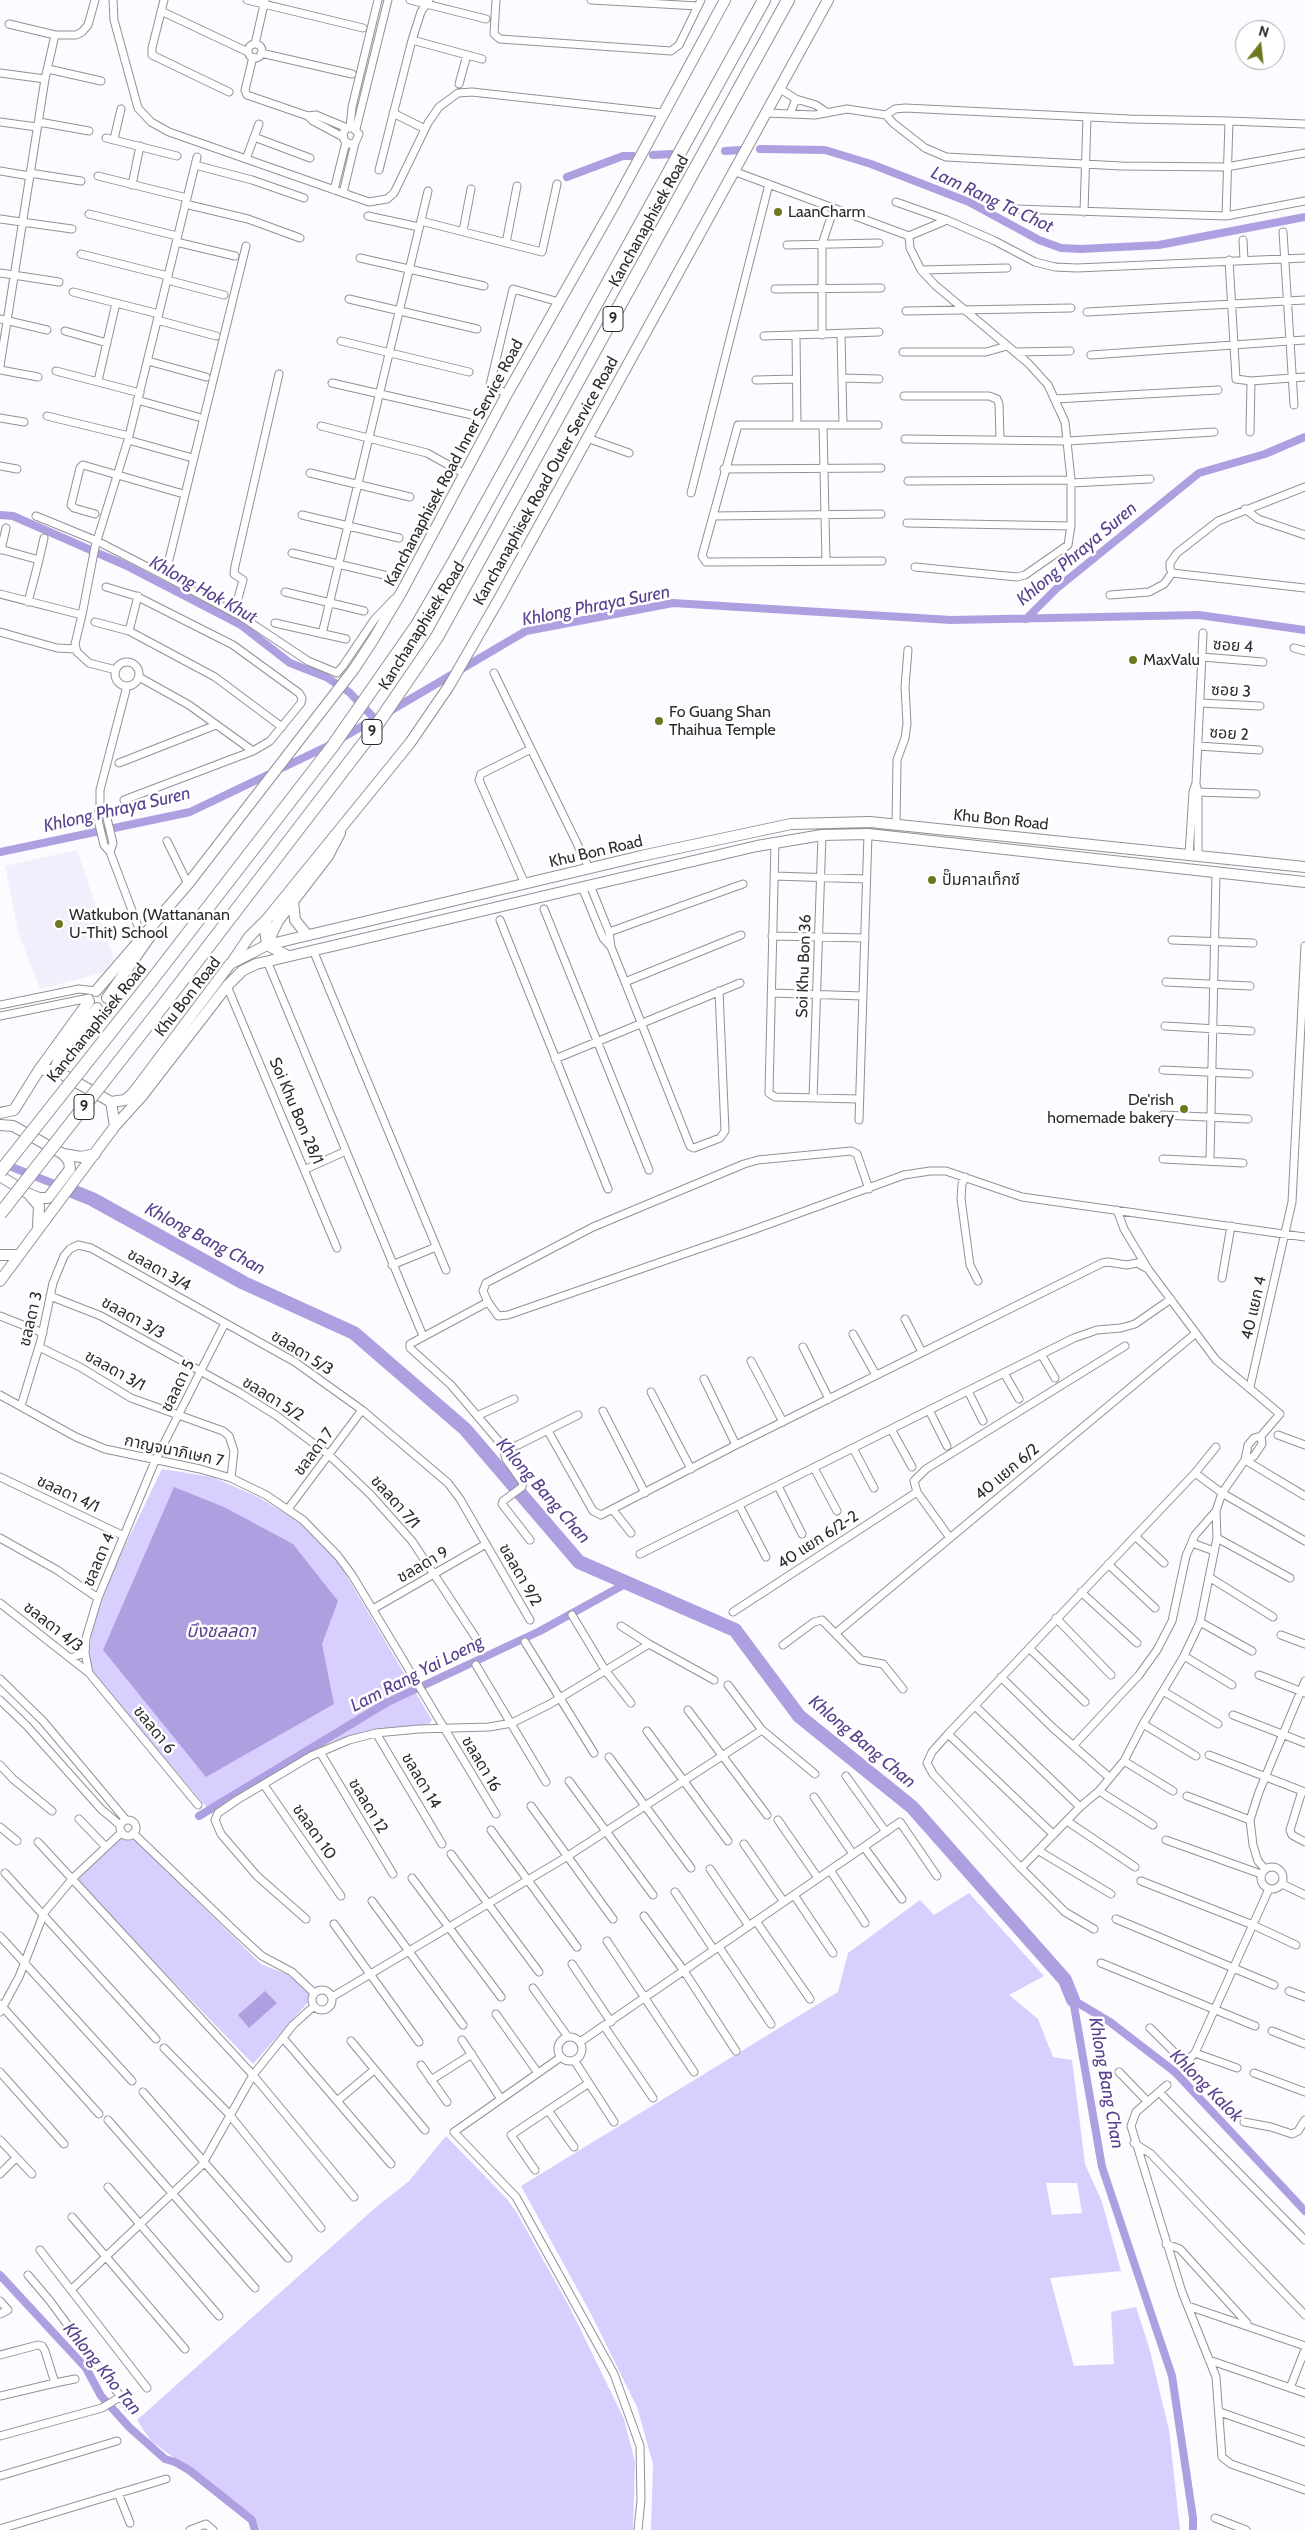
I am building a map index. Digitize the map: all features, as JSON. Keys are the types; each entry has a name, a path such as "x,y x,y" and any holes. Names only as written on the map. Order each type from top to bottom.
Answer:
{"highway":[{"name":"Kanchanaphisek Road","path":"0,1172 284,809 347,726 417,624 456,558 764,0"},
{"name":"Kanchanaphisek Road","path":"0,1214 304,824 400,693 437,637 788,0"}],"main road":[{"name":"Kanchanaphisek Road Inner Service Road","path":"39,1070 142,937 188,884 354,669 373,640 463,473 613,207 662,113 725,0"},
{"name":"Kanchanaphisek Road Outer Service Road","path":"256,964 278,921 328,856 340,831 410,743 449,686 499,599 828,0"},
{"name":"Khu Bon Road","path":"111,1102 125,1100 133,1093 230,964 267,945 589,868 791,824 870,822 1305,868"},
{"name":"Kanchanaphisek Road Outer Service Road","path":"230,964 249,937 267,918 331,838 340,831"},
{"name":"Khu Bon Road","path":"95,1154 115,1126 142,1096 227,986 242,971 256,964 775,842 822,835 868,834 1305,882"},
{"path":"986,847 988,834"},
{"path":"293,901 295,920 307,935"},
{"name":"Kanchanaphisek Road Inner Service Road","path":"55,1070 61,1051 93,999 103,992 107,998 165,912"},
{"path":"267,918 265,929 267,945 288,956"},
{"path":"13,1126 14,1110 39,1070 55,1070 111,1102 115,1126"},
{"path":"0,1113 14,1110"},
{"path":"0,1125 13,1126 62,1154 81,1157 95,1154"},
{"path":"62,1154 70,1165 72,1176"},
{"path":"0,1280 72,1176 95,1154"},
{"path":"0,1176 29,1194 44,1199 57,1196"},
{"path":"29,1194 39,1206 38,1226"},
{"path":"0,1256 18,1255"}],"street":[{"path":"9,24 55,35 76,35 82,32 90,19 95,0"},
{"path":"113,0 120,42 138,108 143,115 169,132 369,202 387,199 397,188 438,107 458,93 472,92 662,113"},
{"path":"164,0 152,55 229,92"},
{"path":"247,0 265,2 363,28"},
{"path":"351,128 352,107 378,0"},
{"path":"334,190 344,139 351,128 388,0"},
{"path":"410,0 428,2 486,19"},
{"path":"496,0 494,34 500,39 671,51 679,45 700,3 591,0"},
{"path":"265,2 255,44 250,46 245,90 247,96 308,116 316,115 351,128 359,138 355,143 343,193"},
{"path":"379,170 412,40 421,12 428,2"},
{"path":"161,11 257,57 261,53"},
{"path":"0,366 4,320 23,223 45,79 55,35"},
{"path":"412,40 482,59"},
{"path":"255,44 260,47 261,53"},
{"path":"261,53 352,74"},
{"path":"459,84 467,55"},
{"path":"48,69 101,81"},
{"path":"0,73 45,79"},
{"path":"780,89 796,99 816,105 826,112"},
{"path":"790,114 796,99"},
{"path":"767,113 815,115 847,110 886,115 895,109 905,108 1087,117 1305,124"},
{"path":"114,139 121,109"},
{"path":"393,113 426,129"},
{"path":"886,115 893,123 925,148 946,157 1226,167 1305,153"},
{"path":"308,116 313,121 344,139 355,143"},
{"path":"1084,212 1087,117"},
{"path":"1226,216 1226,167 1229,121"},
{"path":"0,122 89,131"},
{"path":"246,159 259,124"},
{"path":"254,137 310,158"},
{"path":"106,138 178,156"},
{"path":"132,185 140,146"},
{"path":"76,649 91,564 129,438 196,157"},
{"path":"195,165 252,180 304,198"},
{"path":"733,170 909,236 947,220"},
{"path":"0,171 81,181"},
{"path":"98,176 248,219 300,238"},
{"path":"368,216 462,231 542,252 558,184"},
{"path":"691,493 769,184"},
{"path":"506,243 517,186"},
{"path":"462,231 472,189"},
{"path":"322,634 428,191"},
{"path":"1016,209 1226,216 1305,201"},
{"path":"896,202 947,220 996,241 1023,257 1055,267 1102,269 1229,260 1305,258"},
{"path":"822,335 822,244 834,208"},
{"path":"89,214 235,256"},
{"path":"0,219 72,230"},
{"path":"1283,232 1294,405"},
{"path":"909,236 910,248 921,270 935,285 1015,352 1048,385 1065,422 1071,482 1071,526 1067,547 1025,575 1017,577 915,568"},
{"path":"1243,240 1244,260"},
{"path":"787,245 879,243"},
{"path":"165,576 246,246"},
{"path":"81,254 224,295"},
{"path":"360,258 484,286"},
{"path":"1229,260 1236,379 1251,381 1305,377"},
{"path":"921,270 1008,268"},
{"path":"0,273 59,282"},
{"path":"775,289 882,288"},
{"path":"507,394 490,385 513,289 559,302"},
{"path":"73,292 116,303 216,336"},
{"path":"349,299 400,309 477,329"},
{"path":"1087,312 1305,300"},
{"path":"98,382 116,303"},
{"path":"906,311 1071,308"},
{"path":"4,320 47,330"},
{"path":"65,331 106,343"},
{"path":"764,336 879,332"},
{"path":"841,334 843,425"},
{"path":"796,335 797,425"},
{"path":"1091,355 1305,340"},
{"path":"341,341 469,372"},
{"path":"904,352 986,352 1007,346"},
{"path":"1015,352 1070,351"},
{"path":"148,361 206,377"},
{"path":"0,370 38,378"},
{"path":"56,371 140,393"},
{"path":"234,613 243,580 234,574 235,566 279,374"},
{"path":"842,378 879,379"},
{"path":"756,380 796,379"},
{"path":"1250,432 1251,381"},
{"path":"332,383 472,415"},
{"path":"1055,399 1218,390"},
{"path":"904,396 989,396 997,399 999,404 1000,439"},
{"path":"137,400 198,417"},
{"path":"47,416 129,438 189,457"},
{"path":"0,418 24,422"},
{"path":"878,425 738,425 724,469 702,558 706,562 882,560"},
{"path":"823,425 826,561"},
{"path":"321,426 427,453 463,473"},
{"path":"905,439 1068,441 1214,432"},
{"path":"587,438 629,454"},
{"path":"0,466 17,469"},
{"path":"95,514 74,508 71,505 81,466 180,493"},
{"path":"724,469 881,468"},
{"path":"310,472 410,497"},
{"path":"908,481 1071,482 1150,479"},
{"path":"1110,595 1149,592 1164,584 1172,573 1170,563 1177,553 1218,521 1305,487"},
{"path":"1245,509 1258,519 1305,535"},
{"path":"713,516 881,514"},
{"path":"302,515 399,538"},
{"path":"36,516 165,576 234,613 308,661 338,673 374,620 400,593"},
{"path":"907,523 1071,526"},
{"path":"6,528 0,550 39,560"},
{"path":"28,602 44,538"},
{"path":"292,553 384,575"},
{"path":"1172,573 1305,588"},
{"path":"106,587 138,596 233,645 299,693 302,698 270,741 253,751 124,800"},
{"path":"286,592 364,611"},
{"path":"0,594 82,615"},
{"path":"129,631 138,596"},
{"path":"95,622 129,631 215,677 282,727"},
{"path":"275,623 346,639"},
{"path":"0,632 57,648 76,649 89,663 116,670"},
{"path":"1193,855 1203,633"},
{"path":"1294,648 1305,651"},
{"path":"896,825 897,760 905,738 905,687 908,650"},
{"name":"ซอย 4","path":"1202,657 1263,662"},
{"path":"131,663 138,668 139,677 136,682 126,686 118,681 116,670 120,664 131,663"},
{"path":"494,673 589,868"},
{"path":"139,677 189,705 253,751"},
{"path":"126,686 100,790 100,807 106,814 111,836 110,852 142,937"},
{"name":"ซอย 3","path":"1200,703 1260,706"},
{"path":"118,763 216,725"},
{"name":"ซอย 2","path":"1198,746 1259,750"},
{"path":"525,884 479,780 481,774 531,749"},
{"path":"1196,792 1256,794"},
{"path":"859,1120 868,834"},
{"name":"Soi Khu Bon 36","path":"813,1098 822,835"},
{"path":"167,841 188,884"},
{"path":"775,842 769,1093 775,1097 859,1099"},
{"path":"1210,1160 1216,873"},
{"path":"774,876 866,879"},
{"path":"609,932 743,884"},
{"path":"586,886 609,932 611,947 690,1146 696,1147 724,1134 719,991"},
{"path":"586,886 603,938 611,947"},
{"path":"544,909 649,1170"},
{"path":"500,920 608,1189"},
{"path":"625,982 741,936"},
{"path":"772,936 864,938"},
{"path":"1172,940 1253,943"},
{"name":"40 แยก 4","path":"1250,1387 1293,1192 1305,946"},
{"path":"312,950 446,1270"},
{"path":"267,961 423,1336"},
{"path":"1166,982 1250,986"},
{"path":"555,1059 740,983"},
{"name":"Soi Khu Bon 28/1","path":"227,986 338,1248"},
{"path":"0,1005 79,989 93,999"},
{"path":"771,993 863,996"},
{"path":"0,1016 93,999"},
{"path":"1165,1026 1251,1031"},
{"path":"1162,1070 1249,1074"},
{"path":"1163,1116 1248,1119"},
{"path":"869,1189 857,1154 851,1151 758,1160 744,1164 593,1227 486,1282 483,1291 498,1316 508,1315 869,1189 904,1174 930,1170 946,1171 1022,1197 1305,1237"},
{"path":"306,1169 346,1152"},
{"path":"1164,1159 1243,1163"},
{"path":"966,1177 962,1184 961,1198 970,1265 978,1281"},
{"path":"1073,1746 1139,1675 1157,1650 1172,1621 1182,1567 1192,1543 1216,1511 1222,1494 1245,1460 1254,1456 1262,1444 1261,1436 1280,1414 1216,1360 1148,1269 1124,1229 1117,1210"},
{"path":"1222,1278 1231,1226"},
{"name":"ชลลดา 3","path":"21,1406 43,1333 50,1296 64,1256 70,1249 78,1245"},
{"name":"ชลลดา 3/4","path":"78,1245 91,1248 225,1323"},
{"path":"392,1265 436,1247"},
{"path":"548,1431 593,1511 602,1516 736,1444 1102,1263 1127,1265 1137,1263 1148,1269"},
{"name":"ชลลดา 3/3","path":"50,1296 89,1310 200,1372"},
{"path":"640,1554 1041,1354 1097,1330 1120,1328 1135,1324 1171,1299"},
{"path":"488,1302 410,1343 410,1348 451,1385 502,1445 506,1459 522,1481 522,1487 503,1501 502,1504 530,1540"},
{"path":"0,1316 43,1333"},
{"path":"905,1319 922,1352"},
{"name":"ชลลดา 5","path":"155,1462 225,1323"},
{"name":"ชลลดา 5/3","path":"225,1323 285,1356 362,1410 448,1483 486,1544"},
{"name":"40 แยก 6/2","path":"836,1634 1196,1332"},
{"path":"853,1334 876,1375"},
{"path":"950,1538 917,1492 914,1481 926,1469 1125,1346"},
{"name":"ชลลดา 3/1","path":"39,1347 80,1367 131,1398 179,1417 216,1428 229,1436 234,1451 231,1478"},
{"path":"803,1347 829,1399"},
{"path":"1041,1354 1055,1378"},
{"path":"751,1361 783,1422"},
{"name":"ชลลดา 5/2","path":"200,1372 260,1405 329,1455"},
{"path":"1004,1373 1019,1399"},
{"path":"704,1379 736,1444"},
{"path":"968,1391 983,1421"},
{"path":"651,1392 691,1468"},
{"name":"กาญจนาภิเษก 7","path":"0,1395 89,1443 125,1455 200,1469 231,1478 288,1509 313,1530 338,1556 374,1609 443,1728"},
{"path":"477,1416 514,1399"},
{"name":"ชลลดา 7","path":"288,1509 362,1410"},
{"path":"929,1410 947,1446"},
{"path":"603,1411 645,1492"},
{"path":"502,1445 512,1447 578,1415"},
{"path":"891,1429 912,1467"},
{"path":"1278,1435 1305,1445"},
{"path":"1094,1929 1065,1912 1021,1868 928,1768 928,1759 948,1734 1195,1472 1216,1447"},
{"path":"853,1448 874,1488"},
{"name":"ชลลดา 7/1","path":"329,1455 397,1523 435,1573 478,1641"},
{"path":"1245,1460 1305,1496"},
{"name":"ชลลดา 4","path":"89,1673 85,1653 86,1638 98,1598 155,1462"},
{"path":"814,1468 837,1511"},
{"path":"1195,1472 1222,1494 1305,1541"},
{"name":"ชลลดา 4/1","path":"0,1477 124,1536"},
{"path":"778,1486 802,1534"},
{"name":"40 แยก 6/2-2","path":"733,1612 917,1492"},
{"path":"738,1505 766,1557"},
{"path":"613,1510 630,1533"},
{"path":"1021,1868 1080,1807 1099,1792 1124,1761 1143,1724 1184,1656 1200,1622 1217,1538 1216,1511"},
{"path":"1135,1536 1164,1563"},
{"path":"0,1538 57,1570 98,1598"},
{"path":"1217,1538 1290,1578"},
{"path":"1192,1543 1214,1551"},
{"name":"ชลลดา 9","path":"374,1609 486,1544"},
{"name":"ชลลดา 9/2","path":"486,1544 530,1620"},
{"path":"1108,1564 1155,1608"},
{"path":"1209,1577 1273,1617"},
{"path":"1081,1592 1136,1643"},
{"name":"ชลลดา 4/3","path":"0,1603 89,1673"},
{"path":"572,1615 605,1670 631,1703"},
{"path":"1056,1618 1111,1675"},
{"path":"783,1644 819,1620 826,1622 861,1660 883,1664 903,1689"},
{"path":"1200,1622 1252,1651"},
{"path":"621,1626 649,1644 714,1680"},
{"path":"1281,1635 1305,1644"},
{"path":"525,1642 594,1753"},
{"path":"306,1919 257,1876 216,1825 218,1813 320,1752 350,1740 376,1733 489,1727 512,1723 560,1698 649,1644"},
{"path":"1029,1648 1085,1702"},
{"path":"70,1658 85,1653"},
{"path":"1184,1656 1232,1685"},
{"path":"476,1665 546,1782"},
{"name":"ชลลดา 6","path":"89,1673 198,1805"},
{"path":"1259,1675 1303,1692"},
{"path":"1001,1677 1073,1746 1110,1778"},
{"path":"0,1679 43,1721 123,1826 127,1835 133,1833"},
{"path":"1166,1840 1263,1872 1272,1867 1280,1870 1283,1877 1282,1884 1278,1888 1269,1889 1261,1882 1263,1872 1253,1845 1250,1820 1283,1734 1303,1692 1305,1681"},
{"path":"728,1685 762,1730 815,1774"},
{"path":"1163,1691 1218,1724"},
{"path":"0,1700 27,1726 101,1809 123,1826"},
{"path":"974,1706 1080,1807"},
{"path":"688,1710 767,1815"},
{"path":"1233,1715 1305,1743"},
{"path":"1143,1724 1196,1756"},
{"name":"ชลลดา 16","path":"443,1728 496,1814"},
{"path":"314,1993 312,2000 314,2006 319,2009 328,2008 332,1997 568,1856 762,1730"},
{"path":"647,1731 682,1782 728,1841"},
{"name":"ชลลดา 14","path":"376,1733 442,1844"},
{"path":"948,1734 1053,1834"},
{"name":"ชลลดา 12","path":"320,1752 393,1874"},
{"path":"1209,1755 1304,1792 1290,1830 1292,1835 1305,1842"},
{"path":"609,1757 691,1868"},
{"path":"1124,1761 1173,1791"},
{"path":"0,1765 13,1779 52,1811"},
{"path":"846,1776 886,1832"},
{"path":"569,1781 653,1895"},
{"name":"ชลลดา 10","path":"264,1785 341,1896"},
{"path":"1099,1792 1153,1825"},
{"path":"1187,1796 1250,1820"},
{"path":"814,1797 853,1854"},
{"path":"531,1806 613,1919"},
{"path":"79,1819 106,1847"},
{"path":"778,1820 818,1878"},
{"path":"99,2114 1,2008 19,1977 23,1962 44,1913 72,1878 106,1847 123,1826 132,1821 135,1825 133,1833"},
{"path":"1066,1821 1135,1867"},
{"path":"580,2042 900,1822 937,1876"},
{"path":"0,1827 18,1842"},
{"path":"491,1830 577,1947"},
{"path":"133,1833 262,1956 292,1972 314,1993"},
{"path":"38,1842 253,2075 354,2197"},
{"path":"744,1844 784,1902"},
{"path":"864,1847 902,1899"},
{"path":"1038,1851 1111,1894"},
{"path":"451,1854 486,1904 539,1972"},
{"path":"710,1869 749,1926"},
{"path":"830,1870 866,1923"},
{"path":"4,1873 44,1913 156,2039"},
{"path":"412,1878 501,1997"},
{"path":"1141,1881 1252,1925 1296,1945"},
{"path":"1282,1884 1305,1895"},
{"path":"1150,2028 1183,2060 1189,2059 1195,2052 1269,1889"},
{"path":"675,1892 771,2024"},
{"path":"794,1895 833,1953"},
{"path":"372,1901 463,2025"},
{"path":"644,1916 684,1971 736,2051"},
{"path":"1116,1919 1274,1985"},
{"path":"756,1921 810,1999"},
{"path":"334,1924 419,2042"},
{"path":"0,1936 132,2081"},
{"path":"606,1942 694,2072"},
{"path":"1101,1963 1255,2026"},
{"path":"572,1964 653,2098"},
{"path":"533,1988 568,2037"},
{"path":"314,1993 324,1990 332,1997"},
{"path":"1289,1991 1305,1997"},
{"path":"72,2289 105,2255 205,2161 253,2075 283,2038 314,2006"},
{"path":"496,2014 538,2073"},
{"path":"1272,2031 1305,2044"},
{"path":"568,2037 576,2038 580,2042 582,2052 574,2060 566,2060 561,2057 559,2044 568,2037"},
{"path":"283,2038 391,2164"},
{"path":"462,2040 501,2099"},
{"path":"351,2042 425,2130"},
{"path":"164,2048 230,2114 321,2228"},
{"path":"1195,2052 1237,2068"},
{"path":"431,2080 472,2054"},
{"path":"561,2057 454,2132 516,2197 614,2374 640,2446 638,2530"},
{"path":"574,2060 614,2122"},
{"path":"421,2065 447,2102"},
{"path":"337,2101 374,2070"},
{"path":"0,2072 64,2144"},
{"path":"1119,2072 1148,2102"},
{"path":"1254,2073 1305,2092"},
{"path":"535,2170 511,2135 589,2083"},
{"path":"1167,2085 1136,2112 1131,2121 1134,2143 1166,2244 1216,2378 1220,2412 1221,2454 1224,2460 1305,2490"},
{"path":"144,2092 288,2258"},
{"path":"1159,2092 1305,2240"},
{"path":"548,2110 574,2147"},
{"path":"108,2120 255,2288"},
{"path":"1244,2122 1292,2134 1298,2131 1305,2120"},
{"path":"0,2140 32,2174"},
{"path":"1134,2143 1151,2154 1305,2315"},
{"path":"0,2174 16,2158"},
{"path":"108,2187 219,2316"},
{"path":"72,2217 185,2349"},
{"path":"1166,2244 1180,2250 1248,2325"},
{"path":"40,2250 147,2388"},
{"path":"28,2274 129,2408"},
{"path":"0,2301 8,2310 0,2314"},
{"path":"1188,2306 1248,2325 1304,2349 1290,2388"},
{"path":"0,2355 38,2345 42,2346 55,2383"},
{"path":"1210,2360 1305,2393"},
{"path":"0,2396 75,2379"},
{"path":"0,2436 102,2408 120,2397"},
{"path":"1220,2412 1305,2442"},
{"path":"0,2476 117,2441"},
{"path":"0,2529 166,2479"},
{"path":"118,2493 130,2523"},
{"path":"1215,2518 1246,2530"},
{"path":"190,2530 206,2524 213,2530"}],"shaded area":[{"name":"Watkubon (Wattananan U-Thit) School","path":"77,850 114,959 105,972 40,989 18,932 5,866"},
{"name":"บึงชลลดา","path":"162,1469 212,1477 256,1496 305,1525 333,1553 432,1720 429,1724 336,1740 290,1761 212,1814 88,1667 92,1627 117,1562"},
{"path":"122,1837 133,1838 261,1964 286,1974 310,1989 310,2000 253,2064 73,1878"},
{"path":"969,1893 1044,1976 1009,1995 1038,2019 1053,2057 1072,2060 1085,2164 1102,2202 1121,2271 1050,2278 1074,2366 1114,2364 1111,2312 1136,2307 1149,2347 1169,2430 1180,2530 651,2530 653,2464 637,2407 591,2314 521,2186 838,1992 848,1953 920,1900 934,1915","holes":["1046,2183 1077,2183 1082,2213 1052,2215"]},
{"path":"446,2136 507,2199 517,2213 570,2308 624,2419 635,2462 633,2530 260,2530 255,2517 151,2441 137,2420 374,2209 409,2181"}],"water":[{"name":"บึงชลลดา","path":"174,1487 224,1507 293,1544 338,1601 322,1644 334,1704 206,1777 103,1650"},
{"path":"265,1991 277,2003 249,2028 238,2015"}],"waterway":[{"name":"Lam Rang Ta Chot","path":"760,149 825,150 871,164 969,202 1039,240 1061,248 1081,249 1159,245 1305,217"},
{"name":"Lam Rang Ta Chot","path":"725,151 741,150"},
{"name":"Lam Rang Ta Chot","path":"653,155 672,154"},
{"name":"Lam Rang Ta Chot","path":"567,177 623,156 633,156"},
{"name":"Khlong Phraya Suren","path":"1026,619 1056,589 1199,473 1265,454 1305,437"},
{"name":"Khlong Hok Khut","path":"0,515 13,516 125,565 241,625 290,663 326,677 349,692 375,719"},
{"name":"Khlong Phraya Suren","path":"390,711 526,631 673,603 951,620 1199,615 1305,630"},
{"name":"Khlong Phraya Suren","path":"340,739 380,716"},
{"name":"Khlong Phraya Suren","path":"0,852 190,812 330,745"},
{"name":"Khlong Bang Chan","path":"4,1164 67,1189"},
{"name":"Khlong Bang Chan","path":"67,1189 92,1199 244,1283 354,1333 465,1429 579,1562 735,1630 799,1716 912,1807 1065,1980 1073,2000"},
{"name":"Lam Rang Yai Loeng","path":"199,1816 386,1703 540,1631 627,1583"},
{"name":"Khlong Bang Chan","path":"1073,2000 1102,2167 1172,2376 1193,2518 1193,2530"},
{"name":"Khlong Kalok","path":"1073,2000 1110,2022 1175,2072 1305,2211"},
{"name":"Khlong Kho Tan","path":"0,2275 86,2368 101,2396 130,2428 165,2459 189,2470 252,2520 255,2530"}],"place":[{"name":"LaanCharm","path":"778,212"},
{"name":"MaxValu","path":"1133,660"},
{"name":"Fo Guang Shan Thaihua Temple","path":"659,721"},
{"name":"ปั๊มคาลเท็กซ์","path":"932,880"},
{"name":"Watkubon (Wattananan U-Thit) School","path":"59,924"},
{"name":"De'rish homemade bakery","path":"1184,1109"}]}
